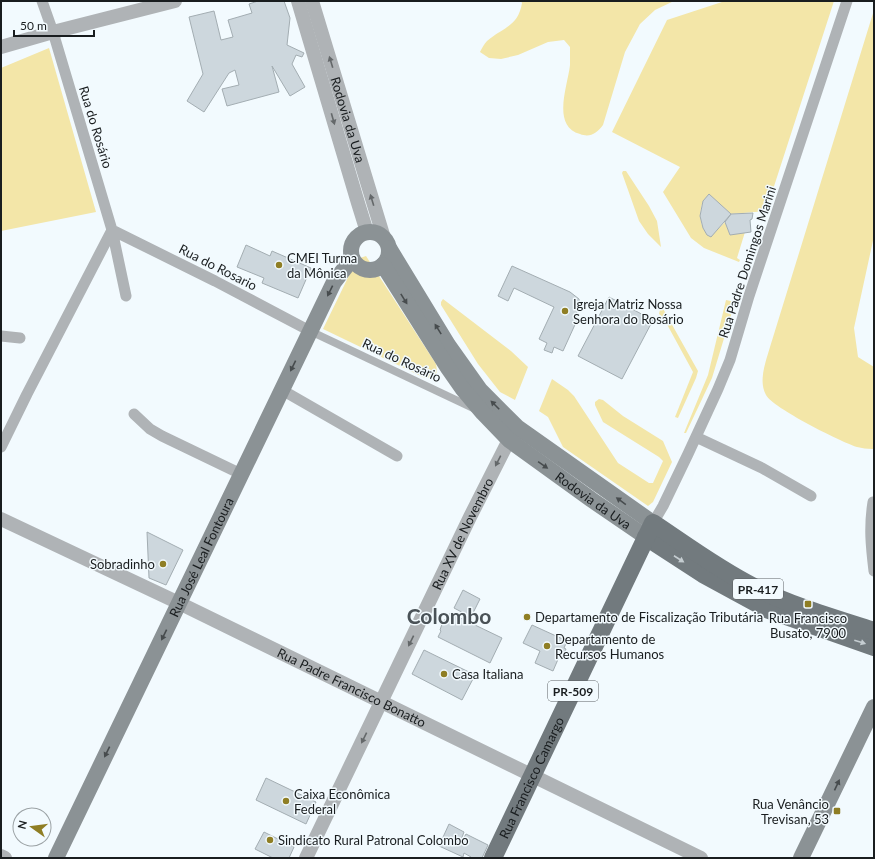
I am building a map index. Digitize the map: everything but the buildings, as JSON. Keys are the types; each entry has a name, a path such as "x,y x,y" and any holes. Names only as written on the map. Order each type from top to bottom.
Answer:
{"main road":[{"path":"367,232 373,232 386,243 389,255 387,261 378,269 366,270 360,268 352,259 350,253 353,242 357,237 367,232"},
{"name":"Rodovia da Uva","path":"386,243 460,362 513,433"},
{"name":"Rua José Leal Fontoura","path":"56,858 334,282 352,259"},
{"name":"Rodovia da Uva","path":"383,266 448,368 462,388 483,413 513,433 592,500 753,587 782,600 874,631"},
{"name":"Rodovia da Uva","path":"650,530 703,574 769,610 874,647"},
{"name":"Rua Francisco Camargo","path":"493,858 650,530"},
{"path":"801,858 874,707"}],"street":[{"name":"Rua do Rosário","path":"42,1 53,32 112,230 126,296"},
{"path":"1,46 175,1"},
{"name":"Rodovia da Uva","path":"298,1 367,232"},
{"name":"Rodovia da Uva","path":"312,1 386,243"},
{"name":"Rua Padre Domingos Marini","path":"650,530 696,437 730,360 749,296 847,1"},
{"path":"1,447 26,394 112,230"},
{"name":"Rua do Rosario","path":"112,230 215,281 310,331"},
{"name":"Rua do Rosário","path":"310,331 483,413"},
{"path":"1,336 20,338"},
{"path":"282,390 397,456"},
{"path":"134,414 150,429 162,436 241,474"},
{"name":"Rua XV de Novembro","path":"306,858 470,517 513,433"},
{"path":"696,437 762,468 811,496"},
{"path":"873,502 870,520 870,538 874,571"},
{"name":"Rua Padre Francisco Bonatto","path":"1,520 179,604 701,858"},
{"path":"1,856 5,858"}],"shaded area":[{"path":"521,1 674,1 655,10 640,24 625,52 603,125 596,132 590,135 584,135 571,130 566,123 564,114 563,104 570,65 570,47 564,40 548,42 518,55 501,59 489,58 480,52 487,41 513,22 520,11"},
{"path":"725,1 834,1 766,211 731,214 709,195 701,206 700,216 702,226 707,234 711,236 725,222 730,235 745,232 737,258 740,260 739,262 704,248 691,238 663,192 680,167 612,132 667,20"},
{"path":"874,10 874,236 854,328 858,357 874,367 874,449 866,449 837,439 781,408 771,401 766,395 763,377 770,347"},
{"path":"49,48 96,212 1,231 1,68"},
{"path":"623,171 626,171 657,221 661,247 648,234 639,221 622,173"},
{"path":"366,256 436,364 437,371 434,376 425,378 323,329 357,259"},
{"path":"443,299 511,351 528,367 515,400 500,392 478,364 441,305"},
{"path":"726,300 735,302 712,378 686,433 684,433 708,375"},
{"path":"661,305 698,371 678,418 675,417 693,372 663,317 659,314"},
{"path":"552,379 574,396 618,463 649,483 653,483 663,461 603,422 595,402 599,399 603,400 623,416 663,441 672,462 653,502 648,506 563,447 548,417 539,411"}],"place":[{"name":"CMEI Turma da Mônica","path":"279,265"},
{"name":"Igreja Matriz Nossa Senhora do Rosário","path":"565,311"},
{"name":"Sobradinho","path":"163,564"},
{"name":"Rua Francisco Busato, 7900","path":"808,604"},
{"name":"Departamento de Fiscalização Tributária","path":"527,617"},
{"name":"Departamento de Recursos Humanos","path":"547,646"},
{"name":"Casa Italiana","path":"444,674"},
{"name":"Caixa Econômica Federal","path":"286,801"},
{"name":"Rua Venâncio Trevisan, 53","path":"837,811"},
{"name":"Sindicato Rural Patronal Colombo","path":"270,840"}],"district":[{"name":"Colombo","path":"449,615"}]}
